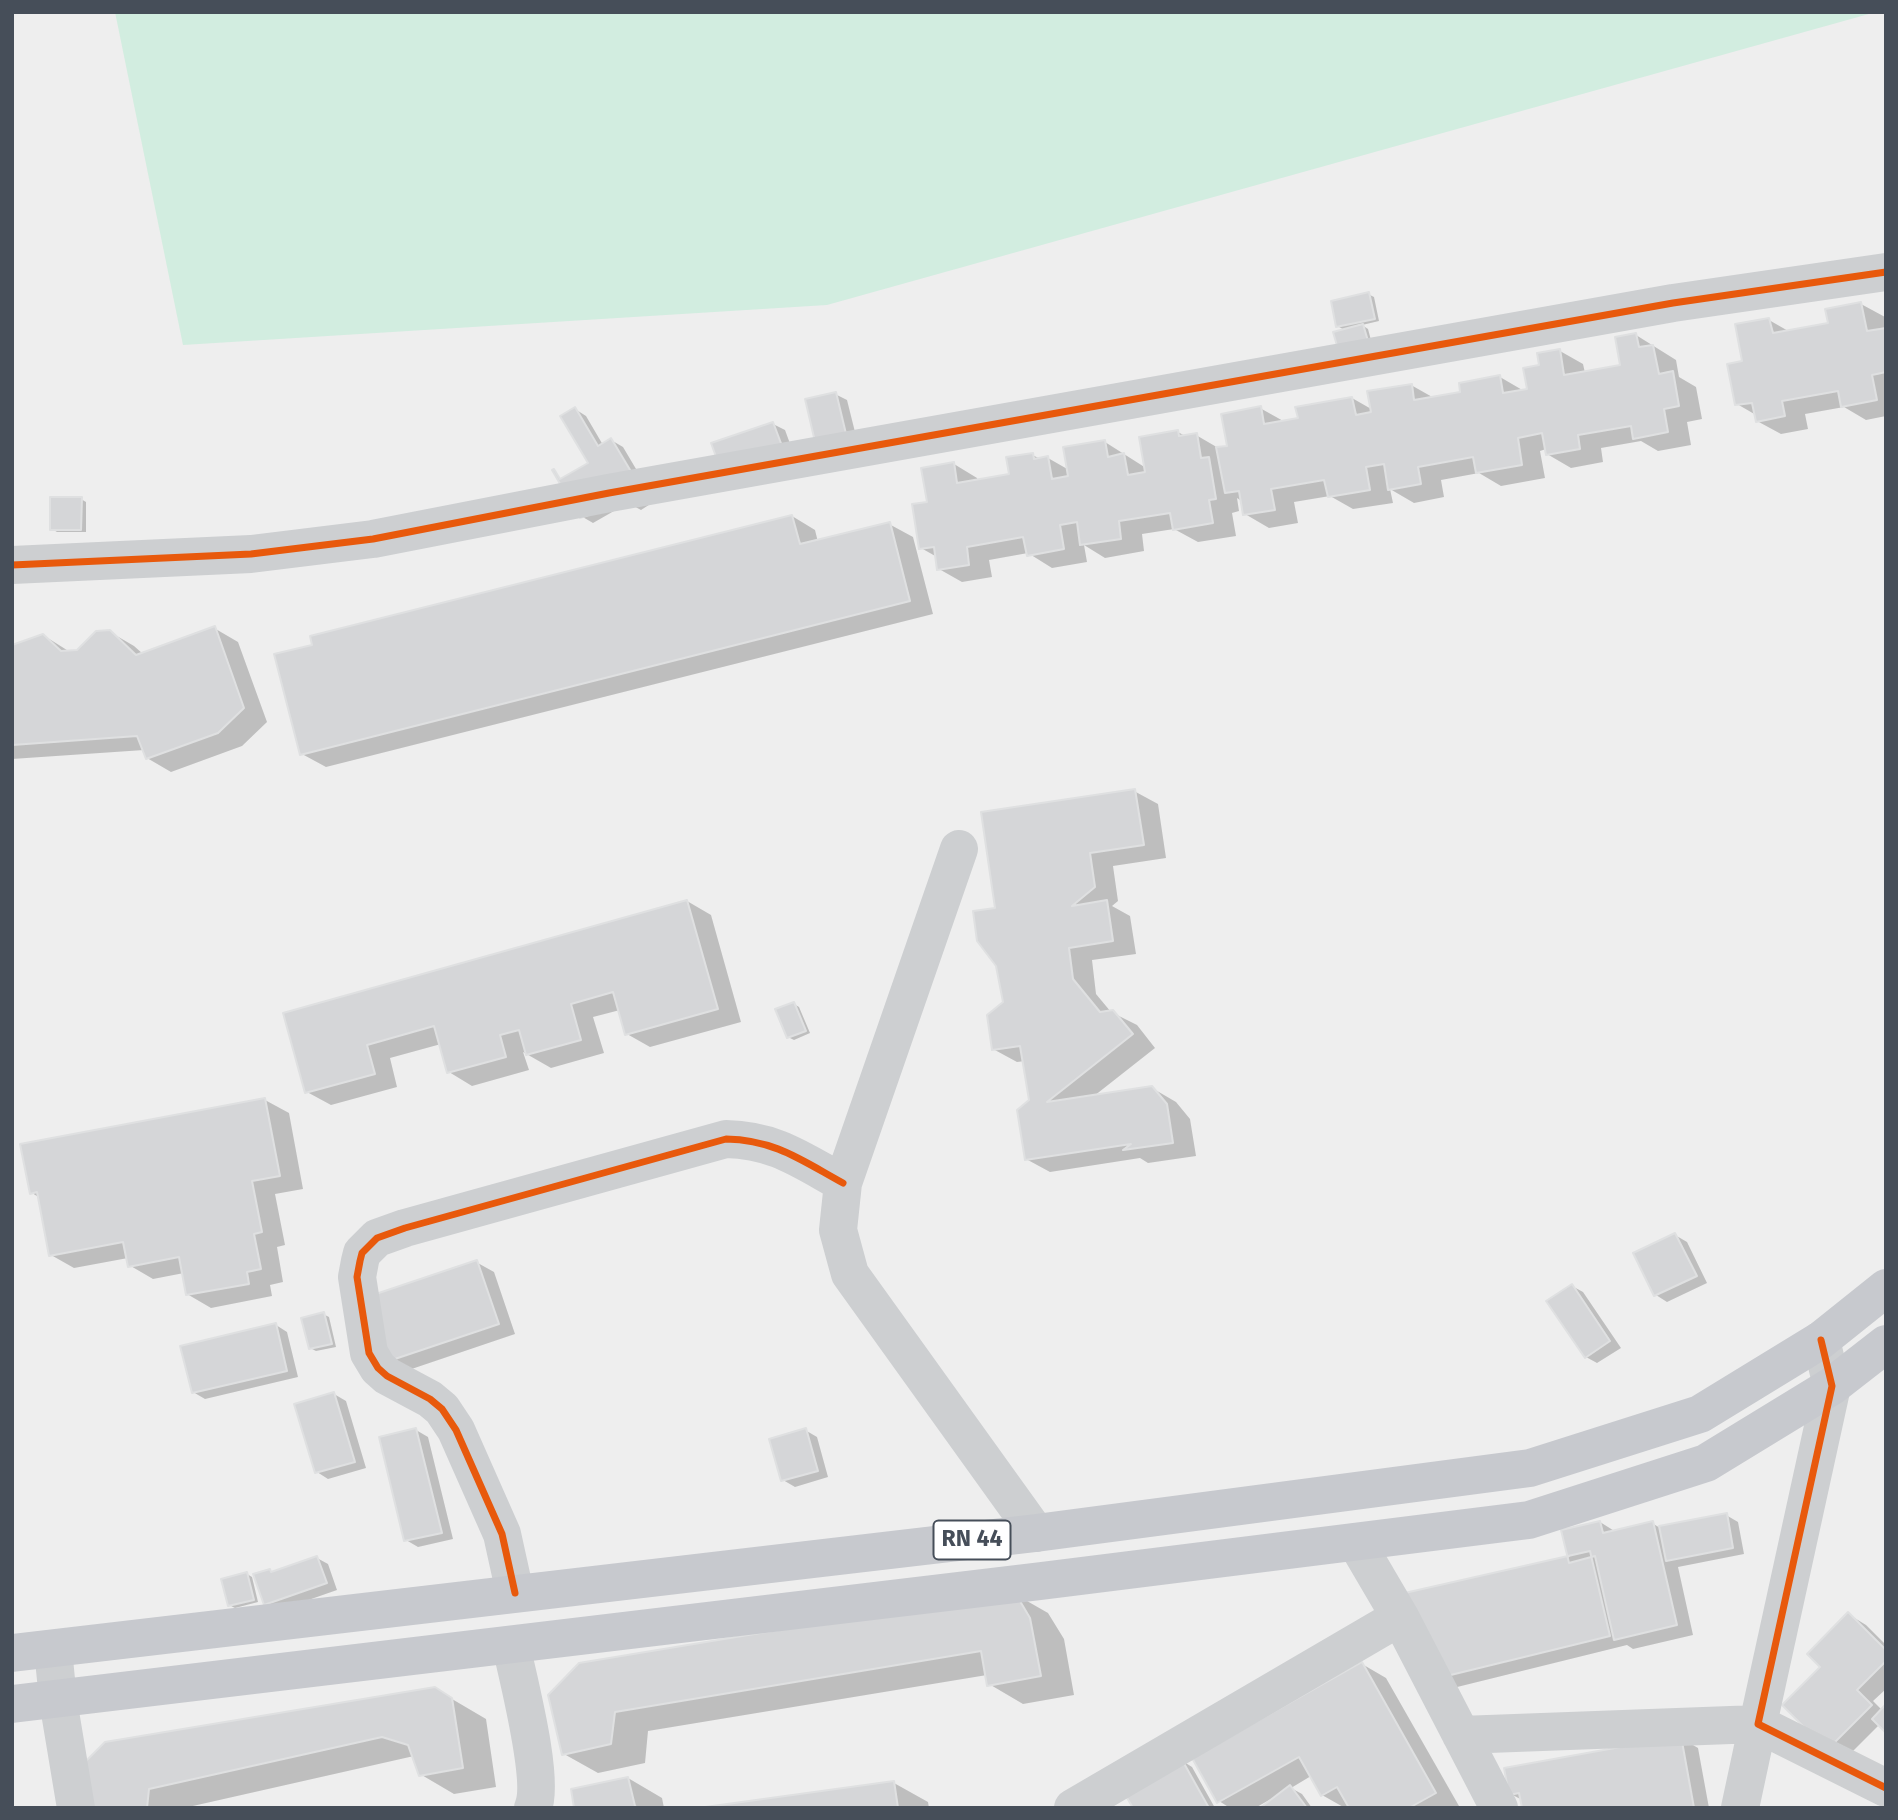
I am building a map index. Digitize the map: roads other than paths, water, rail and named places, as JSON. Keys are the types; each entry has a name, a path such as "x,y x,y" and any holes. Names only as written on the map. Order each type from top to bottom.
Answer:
{"main road":[{"name":"RN 44","path":"12,1653 1036,1533 1530,1468 1700,1414 1821,1340 1886,1288"},
{"name":"RN 44","path":"12,1704 511,1646 1529,1520 1706,1463 1832,1386 1886,1345"}],"street":[{"path":"12,565 251,554 373,538 609,493 1673,303 1886,272"},
{"path":"960,849 843,1183 838,1230 850,1274 1036,1533"},
{"path":"515,1593 502,1534 456,1430 436,1404 387,1376 372,1360 365,1338 357,1277 362,1253 377,1238 386,1234 726,1139 751,1140 786,1151 843,1183"},
{"path":"1740,1808 1832,1386 1821,1340"},
{"path":"1356,1542 1401,1617 1499,1808"},
{"path":"1073,1808 1401,1617"},
{"path":"511,1646 534,1755 536,1794 533,1808"},
{"path":"53,1649 58,1700 76,1808"},
{"path":"1461,1735 1758,1724 1886,1788"}]}
